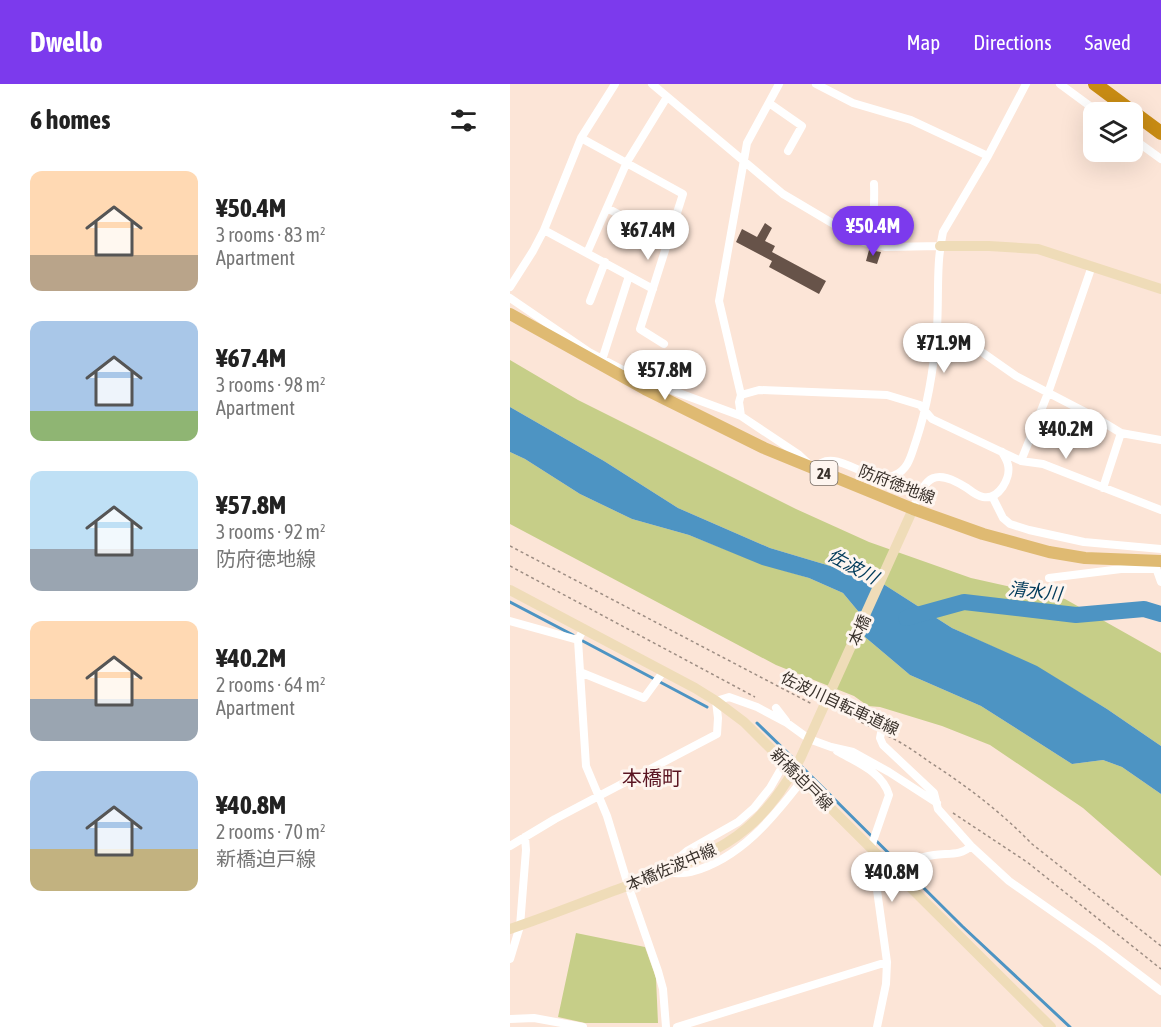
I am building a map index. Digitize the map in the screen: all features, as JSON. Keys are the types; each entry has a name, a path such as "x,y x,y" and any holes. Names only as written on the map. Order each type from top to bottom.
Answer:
{"highway":[{"path":"1096,85 1161,125"},
{"path":"1096,85 1161,133"}],"main road":[{"name":"防府徳地線","path":"510,314 716,424 814,469 913,509 983,534 1049,552 1085,558 1157,564"}],"street":[{"path":"510,287 534,251 581,138 615,84"},
{"path":"652,84 783,194 874,246 886,248 989,246 1038,249 1161,289"},
{"path":"741,417 739,402 741,395 719,301 747,143 780,84"},
{"path":"816,84 853,103 911,120 988,156"},
{"path":"510,298 601,362 741,417 791,448 814,469 820,463 832,460 878,477 887,478 895,475 908,465 925,413 937,330 940,246 943,232 988,156 1026,84"},
{"path":"1060,84 1084,102"},
{"path":"587,253 627,162 667,97"},
{"path":"769,103 802,126 788,151"},
{"path":"581,138 683,194 640,329 664,344"},
{"path":"1143,146 1161,159"},
{"path":"874,184 875,205 872,225 874,246"},
{"path":"607,208 668,241"},
{"path":"544,230 653,289"},
{"path":"590,301 605,262"},
{"path":"1021,461 1048,393 1092,266"},
{"path":"601,362 629,276"},
{"path":"937,330 959,336 1016,376 1121,433 1161,440"},
{"path":"741,395 759,390 887,395 920,405 932,419 1021,461 1043,464 1161,510"},
{"path":"1103,488 1121,433"},
{"path":"913,509 925,485 941,476 949,477 983,497 992,496 1000,491 1009,467 1001,451"},
{"path":"992,496 1003,518 1010,524 1029,530 1084,542 1161,549"},
{"name":"本橋","path":"814,727 913,509"},
{"path":"1049,579 1157,564 1161,582"},
{"name":"新橋迫戸線","path":"510,591 580,635 663,672 716,701 744,722 1050,1027"},
{"path":"510,621 580,635 585,766 607,816 658,971 663,989 666,1027"},
{"path":"580,672 644,698 663,672"},
{"path":"510,846 555,819 717,734 716,701 729,697 757,706 809,739 853,752 937,803"},
{"path":"776,708 786,723"},
{"name":"本橋佐波中線","path":"515,927 660,873 716,849 747,828 772,802 800,759 814,727"},
{"path":"881,733 880,738 883,745 934,793 938,809 971,846 1026,895 1099,944 1161,991"},
{"path":"831,747 879,777 887,787 889,795 871,847 887,962 886,984 877,1027"},
{"path":"660,873 687,851 738,822 754,808 785,762"},
{"path":"660,873 689,873 730,855 764,826 803,779"},
{"path":"510,959 526,850 525,837"},
{"path":"894,870 901,864 934,855 956,854 971,846"},
{"path":"677,1027 887,962"},
{"path":"510,1019 534,1017 552,1024 583,1027"}],"path":[{"name":"佐波川自転車道線","path":"510,546 819,707"},
{"path":"510,566 759,699"},
{"name":"佐波川自転車道線","path":"826,710 836,709 899,741 959,781 1015,826 1032,844 1161,946"},
{"path":"937,803 1027,862 1161,969"}],"green space":[{"path":"510,360 578,400 796,509 869,542 971,578 1065,599 1161,653 1161,746 1107,709 1037,667 952,628 877,580 770,548 678,508 604,461 510,407"},
{"path":"510,452 580,494 632,519 689,535 762,564 809,578 843,593 858,611 865,637 910,675 981,706 1072,764 1103,760 1122,767 1161,794 1161,876 1083,808 990,745 942,726 880,707 868,706 854,696 776,665 510,524"},
{"path":"576,933 645,947 656,978 658,1023 585,1023 558,1017"}],"water":[{"path":"510,407 604,461 678,508 770,548 877,580 952,628 1037,666 1107,709 1161,746 1161,794 1122,767 1103,760 1072,764 981,706 910,675 865,637 858,611 843,593 809,578 762,565 689,535 632,519 580,494 510,452"}],"building":[{"path":"765,223 772,228 765,241 775,246 772,252 826,281 819,294 769,267 772,261 736,242 742,229 757,237"},
{"path":"869,250 881,252 877,264 866,261"}],"waterway":[{"path":"510,602 573,635"},
{"name":"清水川","path":"906,618 964,602 1076,615 1144,609 1161,614"},
{"path":"579,639 707,707"},
{"path":"757,723 795,760"},
{"path":"800,765 962,926 1070,1027"}],"district":[{"name":"本橋町","path":"652,777"}],"water label":[{"name":"佐波川","path":"853,566"}]}
